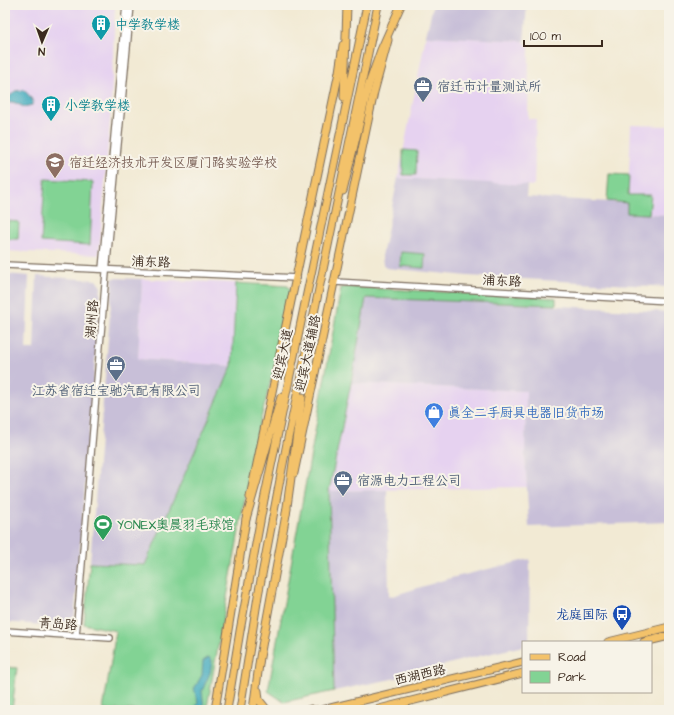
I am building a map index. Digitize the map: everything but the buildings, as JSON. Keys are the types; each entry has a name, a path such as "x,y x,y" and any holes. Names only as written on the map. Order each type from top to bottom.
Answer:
{"main road":[{"path":"341,129 347,50 347,5"},
{"name":"迎宾大道辅路","path":"214,710 246,519 339,72 347,5"},
{"name":"迎宾大道","path":"228,710 229,697 264,500 367,5"},
{"name":"迎宾大道","path":"240,710 258,596 308,340 378,5"},
{"path":"334,215 347,179 367,90 381,50 402,5"},
{"name":"迎宾大道辅路","path":"253,710 286,514 374,92 384,54 402,5"},
{"path":"286,514 299,414 308,364 308,340"},
{"path":"246,519 293,358"},
{"path":"612,641 669,627"},
{"path":"648,641 669,636"},
{"name":"西湖西路","path":"321,709 522,662"},
{"name":"西湖西路","path":"375,710 522,673"},
{"path":"257,685 259,700 267,710"}],"street":[{"name":"湖州路","path":"76,636 126,5"},
{"name":"湖州路","path":"104,269 131,5"},
{"name":"浦东路","path":"5,265 297,278"},
{"name":"浦东路","path":"334,282 669,301"},
{"name":"青岛路","path":"5,631 110,638"}],"shaded area":[{"name":"宿迁经济技术开发区厦门路实验学校","path":"5,5 115,5 111,108 99,255 5,251"},
{"path":"433,5 527,5 524,41 426,36"},
{"path":"426,36 524,41 529,48 528,119 536,119 534,186 398,178"},
{"path":"631,125 669,126 669,215 649,214 651,195 628,195"},
{"path":"398,178 527,185 526,197 627,203 627,213 669,215 669,287 468,276 386,268 383,264 382,256"},
{"path":"5,274 29,276 26,349 34,349 37,276 96,280 101,287 74,621 68,627 5,622"},
{"path":"113,278 142,279 138,359 232,366 145,565 90,563"},
{"path":"142,279 236,283 232,366 138,359"},
{"path":"366,298 669,312 669,522 529,527 525,453 526,391 351,383"},
{"name":"真全二手厨具电器旧货市场","path":"351,383 526,391 525,453 527,487 329,491"},
{"path":"387,490 389,597 447,579 530,559 529,641 522,641 522,646 466,659 406,676 334,691 329,491"}],"green space":[{"path":"403,150 417,151 416,175 403,175"},
{"path":"609,174 629,175 628,195 651,195 649,214 627,213 627,203 607,201"},
{"path":"45,179 93,182 90,245 41,242"},
{"path":"8,221 19,222 18,239 7,239"},
{"path":"401,252 425,254 424,268 400,266"},
{"path":"236,283 288,286 293,295 256,438 207,707 206,710 103,710 116,631 84,624 90,563 145,565 232,366"},
{"path":"347,287 556,298 556,305 366,298 351,383 329,491 334,691 284,702 268,691 341,288"},
{"path":"5,667 17,668 12,710 5,710"}],"water":[{"path":"25,90 33,101 32,105 24,107 13,102 5,104 5,97 10,96 15,91"},
{"path":"209,657 212,662 210,673 202,691 204,708 203,710 195,710 198,702 194,689 202,675 203,661"}],"tunnel":[{"path":"311,709 321,708"}],"place":[{"name":"中学教学楼","path":"101,41"},
{"name":"宿迁市计量测试所","path":"423,103"},
{"name":"小学教学楼","path":"51,122"},
{"name":"宿迁经济技术开发区厦门路实验学校","path":"55,179"},
{"name":"江苏省宿迁宝驰汽配有限公司","path":"116,382"},
{"name":"真全二手厨具电器旧货市场","path":"434,429"},
{"name":"宿源电力工程公司","path":"343,497"},
{"name":"YONEX奥晨羽毛球馆","path":"103,541"},
{"name":"龙庭国际","path":"622,631"}]}
